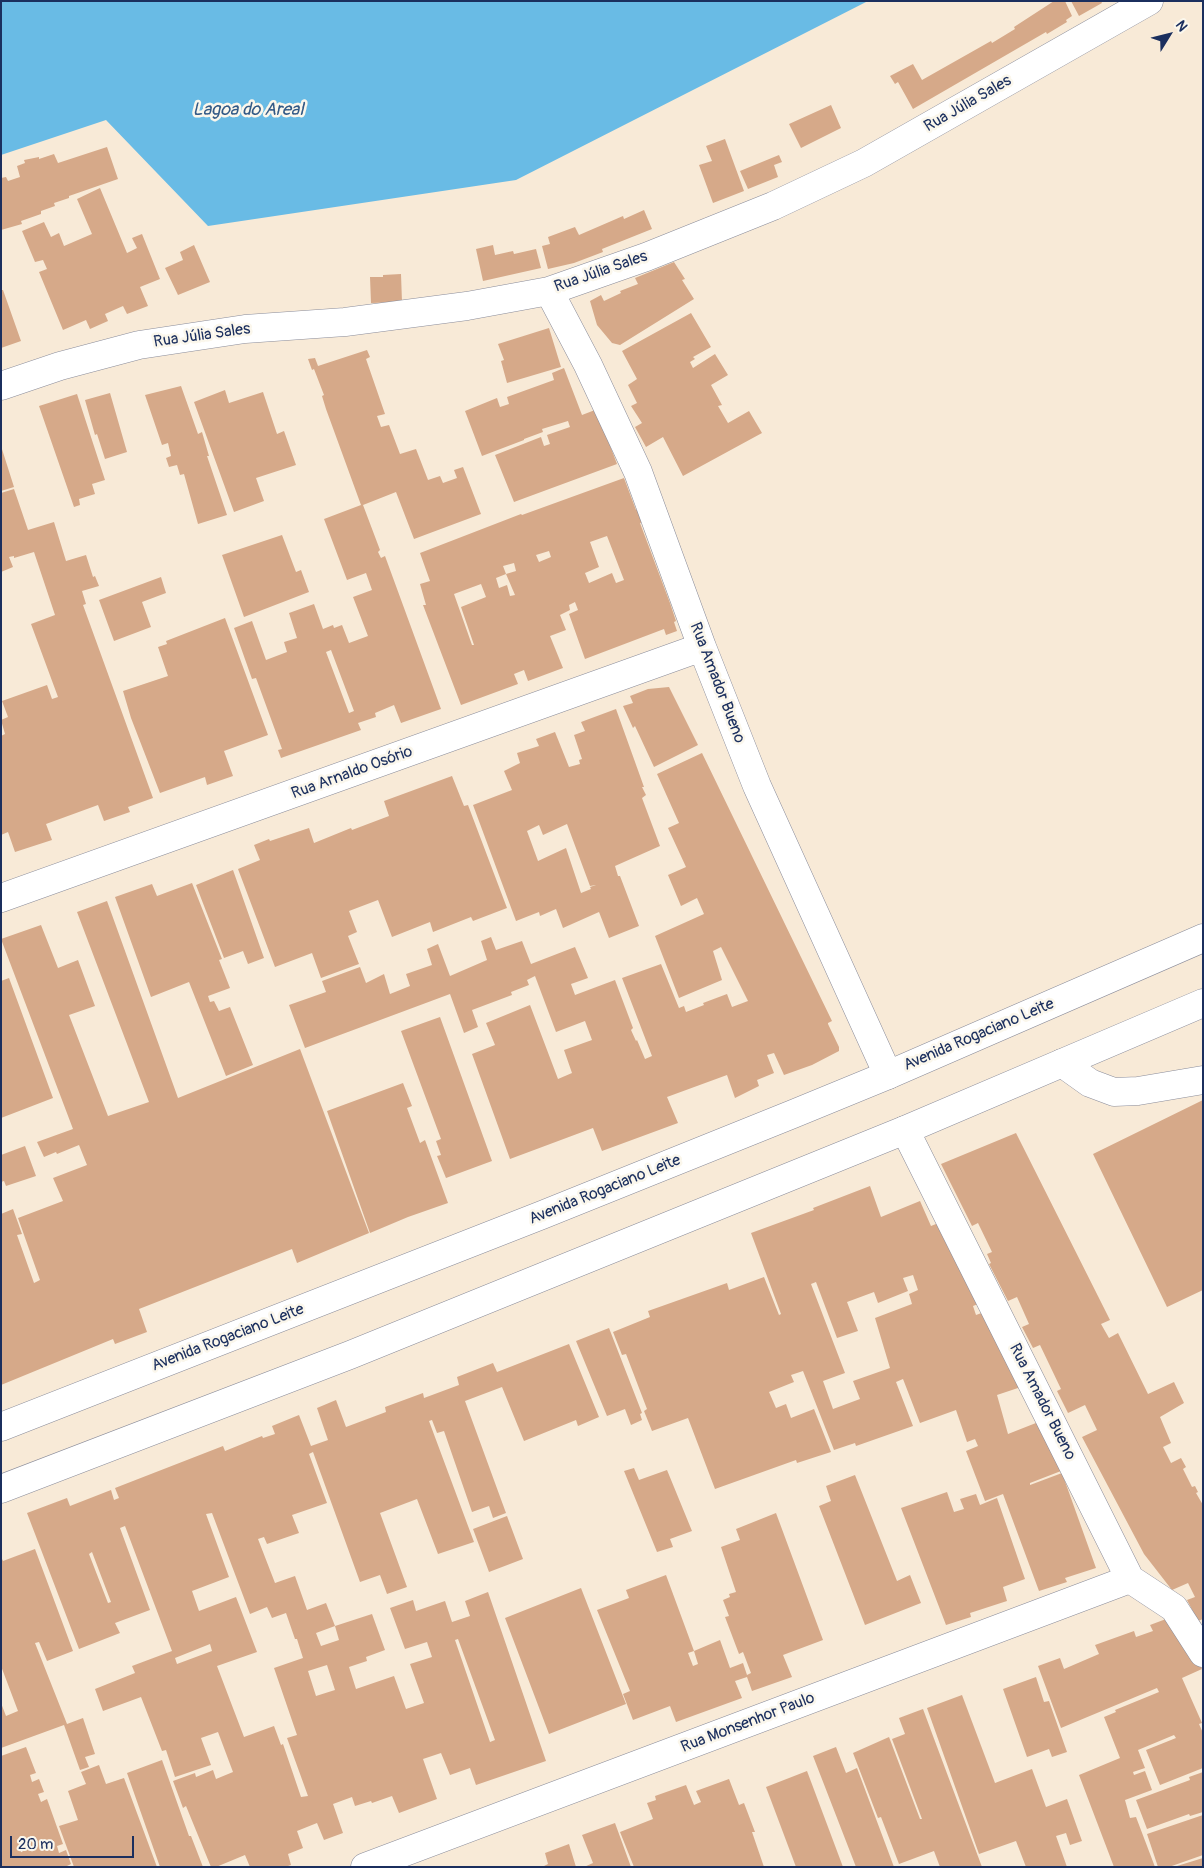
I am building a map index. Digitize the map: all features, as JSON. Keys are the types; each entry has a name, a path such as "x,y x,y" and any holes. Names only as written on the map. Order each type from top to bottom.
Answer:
{"street":[{"name":"Rua Júlia Sales","path":"1,386 60,366 139,345 245,329 345,322 467,306 549,290 646,256 773,206 856,166 1149,1"},
{"name":"Rua Amador Bueno","path":"549,290 588,365 638,472 702,647 757,786 888,1075"},
{"name":"Rua Arnaldo Osório","path":"1,898 702,647"},
{"name":"Avenida Rogaciano Leite","path":"1,1427 551,1211 888,1075 1203,938"},
{"path":"1,1489 272,1386 905,1130 1203,1003"},
{"path":"1062,1063 1090,1083 1114,1092 1138,1091 1203,1080"},
{"name":"Rua Amador Bueno","path":"905,1130 1130,1579 1174,1608 1203,1653"},
{"name":"Rua Monsenhor Paulo","path":"365,1867 1130,1579"}],"water":[{"name":"Lagoa do Areal","path":"1,1 868,1 516,180 208,226 106,120 1,155"}],"building":[{"path":"1054,1 1065,1 1072,16 1066,20 1067,22 1047,34 1046,32 913,109 898,82 895,84 890,76 913,64 922,80 991,41 992,43"},
{"path":"1071,1 1101,1 1102,3 1079,16"},
{"path":"831,105 841,128 801,148 789,124"},
{"path":"725,139 744,191 713,203 699,165 712,161 706,146"},
{"path":"107,147 118,179 69,196 69,198 54,203 55,206 41,211 41,214 21,221 22,224 1,230 1,178 6,177 8,181 20,177 17,166 25,163 24,160 39,157 39,159 54,154 58,163"},
{"path":"779,155 782,162 774,165 778,177 748,189 740,171"},
{"path":"100,188 127,253 137,248 132,238 142,234 160,279 140,287 148,306 127,314 123,306 105,314 108,321 90,329 86,320 63,330 39,272 47,269 43,260 35,262 22,231 44,222 51,237 59,233 64,246 92,234 77,199"},
{"path":"644,210 652,229 602,249 603,252 574,263 548,269 542,246 550,244 548,237 575,227 579,235 623,216 624,219"},
{"path":"194,245 210,282 178,295 165,268 183,260 180,252"},
{"path":"493,245 495,255 513,251 514,254 536,249 541,268 483,281 476,249"},
{"path":"674,262 685,279 682,280 694,299 620,345 612,343 597,325 590,301 601,295 604,301 621,293 620,291 638,284 635,278"},
{"path":"401,274 402,302 371,303 370,277"},
{"path":"1,290 3,290 21,341 1,348"},
{"path":"691,313 711,347 693,357 695,359 690,362 693,368 715,354 728,375 711,385 722,405 718,406 728,423 749,411 762,433 683,476 663,437 646,447 635,427 642,423 631,406 637,403 628,385 637,379 622,351"},
{"path":"549,328 561,367 507,383 501,361 504,360 498,344"},
{"path":"367,350 370,357 366,359 385,414 377,416 381,427 389,425 400,454 416,449 428,480 440,476 443,483 457,478 454,470 463,467 481,514 414,539 396,492 363,505 380,550 378,552 381,558 385,556 441,709 401,723 394,705 375,713 376,717 358,723 361,730 281,758 278,750 282,749 256,678 252,679 234,628 252,621 266,660 287,652 284,642 297,638 289,613 314,604 323,629 333,625 334,628 342,625 349,643 368,636 353,597 372,590 366,573 347,580 324,519 361,505 326,409 322,396 324,395 308,359 315,358 318,366","holes":["331,650 354,711 349,713 326,652"]},
{"path":"564,368 582,415 595,410 599,416 617,464 514,502 495,455 541,437 544,446 550,444 547,435 570,427 568,421 542,429 543,432 482,456 465,411 497,398 500,407 509,404 507,397 554,380 552,373"},
{"path":"181,386 198,434 202,432 209,456 207,456 227,515 198,524 184,474 180,475 177,465 169,467 166,458 171,456 168,443 162,445 145,395"},
{"path":"225,390 229,403 263,392 277,434 284,431 296,465 256,478 264,501 234,512 194,402"},
{"path":"110,393 127,452 105,459 97,434 95,435 85,400"},
{"path":"77,394 105,480 92,484 95,494 79,499 80,505 74,507 39,406"},
{"path":"1,446 14,487 1,491"},
{"path":"624,478 636,510 640,509 645,522 640,523 670,603 677,631 666,635 664,629 585,659 569,614 578,610 575,602 569,605 570,610 560,615 566,630 550,636 563,668 528,681 524,670 514,674 518,684 461,705 423,605 426,605 420,584 430,581 420,553","holes":["607,536 624,580 616,583 612,573 589,583 585,573 599,567 590,542","549,551 551,557 539,562 536,555","514,563 516,571 506,574 503,566","506,574 515,595 510,596 507,585 499,588 496,578","481,584 486,597 461,607 474,645 472,645 454,594"]},
{"path":"14,489 28,530 54,522 66,561 86,555 93,577 95,576 99,586 82,591 86,604 83,605 153,798 128,807 130,812 104,821 98,805 46,824 52,840 15,852 8,832 1,835 1,736 5,734 1,720 8,717 2,701 47,685 52,699 58,697 31,624 55,615 34,552 14,558 14,556 9,557 13,567 1,572 1,493"},
{"path":"282,535 296,572 301,570 309,592 244,617 222,555"},
{"path":"161,577 166,593 142,602 151,627 114,641 99,600"},
{"path":"225,618 268,735 224,751 233,776 207,785 205,777 160,793 131,718 123,691 168,676 158,647 167,644 166,641"},
{"path":"669,687 698,745 654,767 635,726 633,728 623,706 633,703 630,696 648,689"},
{"path":"616,709 644,787 642,787 646,795 642,798 660,846 615,866 639,926 609,938 599,912 563,928 556,909 540,916 539,912 516,921 473,805 512,790 504,771 520,763 517,753 539,746 536,739 555,732 569,767 580,764 579,760 582,759 574,735 585,731 581,722","holes":["567,824 590,886 596,885 581,893 566,848 538,861 527,831 539,825 543,835"]},
{"path":"702,753 832,1021 828,1024 839,1047 839,1051 812,1065 784,1075 774,1053 767,1055 774,1073 757,1080 759,1086 735,1098 727,1075 667,1097 678,1123 602,1151 593,1128 510,1159 472,1054 495,1045 486,1023 530,1005 558,1079 572,1073 564,1050 592,1040 585,1021 556,1032 535,976 527,980 529,985 511,992 512,995 472,1010 478,1027 464,1033 450,994 305,1048 289,1005 326,992 322,981 360,967 366,983 384,974 390,994 410,986 406,974 432,965 427,949 438,944 450,976 487,960 481,941 491,937 496,950 522,941 531,964 575,947 588,978 571,984 575,995 615,980 633,1028 631,1030 645,1059 652,1056 622,978 661,964 679,1008 684,1006 686,1012 727,994 732,1007 748,1001 721,947 713,951 722,980 679,998 655,936 704,914 697,898 681,906 668,875 686,867 668,828 679,823 657,774"},
{"path":"452,776 464,806 468,805 507,908 473,921 471,917 433,932 430,922 392,937 378,900 349,911 357,932 348,936 359,964 321,978 312,953 275,967 238,869 260,860 254,845 309,828 314,843 351,828 352,830 389,816 384,801"},
{"path":"233,870 264,958 248,964 243,951 224,958 196,885"},
{"path":"192,883 222,959 219,960 230,988 208,996 210,1002 214,1001 219,1011 230,1007 253,1065 226,1076 189,982 151,997 115,897 152,884 157,896"},
{"path":"107,901 178,1098 300,1049 369,1233 297,1263 292,1249 139,1309 147,1332 115,1344 113,1339 1,1385 1,1214 13,1209 22,1234 17,1235 34,1283 40,1280 18,1218 63,1201 53,1178 87,1165 79,1145 44,1157 37,1142 73,1129 1,939 41,925 58,968 78,960 95,1006 69,1015 108,1116 149,1102 77,912"},
{"path":"9,978 53,1098 1,1118 1,981"},
{"path":"440,1017 492,1161 446,1178 437,1156 441,1155 436,1141 441,1139 401,1031"},
{"path":"403,1083 412,1106 407,1108 420,1143 425,1140 448,1203 370,1233 327,1111"},
{"path":"1203,1100 1203,1290 1167,1307 1093,1154"},
{"path":"1016,1133 1110,1320 1101,1324 1109,1338 1118,1333 1148,1394 1174,1382 1184,1403 1160,1417 1171,1443 1163,1447 1171,1463 1181,1458 1186,1467 1183,1469 1192,1487 1195,1486 1198,1492 1196,1493 1203,1505 1203,1619 1198,1621 1187,1600 1195,1597 1188,1583 1172,1590 1144,1554 1082,1437 1097,1430 1085,1405 1068,1413 1057,1391 1061,1389 1040,1345 1033,1348 1022,1327 1029,1324 1017,1297 1008,1301 989,1264 991,1263 987,1254 992,1252 978,1223 972,1226 941,1164"},
{"path":"25,1146 36,1176 6,1186 4,1181 1,1182 1,1155"},
{"path":"870,1186 881,1217 920,1201 931,1226 941,1222 983,1302 973,1306 976,1315 987,1311 1021,1387 997,1395 1008,1434 1041,1421 1061,1471 1030,1483 1030,1485 1062,1473 1096,1568 1065,1578 1067,1582 1039,1591 1003,1494 985,1501 966,1451 978,1446 975,1439 967,1442 956,1410 920,1423 903,1379 896,1382 913,1426 856,1446 855,1443 834,1450 803,1371 791,1375 794,1382 769,1392 776,1408 786,1404 791,1418 814,1409 831,1452 797,1463 796,1460 715,1489 688,1418 652,1431 644,1411 647,1409 626,1354 622,1355 613,1332 650,1317 648,1311 727,1283 729,1290 764,1277 779,1315 781,1314 751,1233 814,1210 813,1208","holes":["913,1275 918,1290 909,1294 912,1304 875,1318 890,1368 853,1381 860,1399 833,1409 823,1381 845,1373 811,1284 816,1282 837,1338 858,1331 847,1302 874,1292 878,1303 908,1291 903,1278"]},
{"path":"609,1328 642,1413 640,1414 642,1420 631,1425 625,1409 607,1416 576,1341"},
{"path":"569,1344 599,1417 578,1426 576,1420 524,1441 502,1387 465,1401 506,1513 493,1518 489,1506 472,1512 444,1431 437,1433 432,1420 429,1421 474,1542 438,1554 417,1499 380,1513 407,1587 387,1594 380,1575 360,1582 313,1452 309,1454 327,1503 292,1515 299,1533 267,1544 264,1537 258,1539 275,1583 295,1576 307,1610 326,1603 335,1626 372,1614 385,1650 366,1657 367,1661 349,1667 356,1689 394,1676 406,1709 424,1703 410,1664 432,1657 427,1642 405,1649 390,1608 413,1600 416,1611 445,1601 452,1622 470,1616 465,1601 488,1592 546,1761 476,1785 470,1768 450,1775 441,1753 423,1759 437,1799 399,1813 392,1796 372,1803 371,1801 355,1806 352,1797 333,1804 343,1833 324,1840 317,1823 297,1831 303,1848 288,1854 291,1865 285,1867 250,1867 245,1855 216,1867 211,1867 186,1806 183,1808 173,1781 195,1773 196,1777 213,1770 216,1779 233,1772 218,1732 201,1738 211,1765 175,1777 166,1750 162,1751 141,1697 103,1711 95,1689 135,1673 132,1666 172,1651 125,1526 120,1528 150,1610 115,1623 120,1633 79,1649 27,1513 67,1498 70,1506 111,1490 114,1500 119,1498 115,1488 223,1446 225,1451 262,1436 263,1438 275,1434 272,1426 299,1415 311,1446 328,1440 317,1408 336,1400 346,1427 386,1412 385,1407 423,1393 424,1398 459,1385 457,1377 493,1363 497,1372","holes":["212,1513 250,1614 267,1607 272,1618 286,1613 295,1639 297,1639 303,1658 274,1668 297,1735 287,1738 308,1796 301,1797 283,1744 281,1745 274,1726 244,1737 217,1666 257,1652 236,1597 199,1611 192,1591 229,1577 206,1514","92,1552 111,1602 108,1603 89,1554","335,1626 339,1640 321,1646 316,1633","458,1639 495,1740 490,1742 455,1640","210,1644 212,1651 177,1664 175,1658","327,1665 335,1690 316,1696 308,1671"]},
{"path":"634,1468 639,1480 667,1470 692,1531 670,1539 673,1547 657,1552 624,1471"},
{"path":"855,1475 897,1581 910,1575 921,1603 865,1625 819,1506 831,1501 826,1486"},
{"path":"947,1492 954,1512 964,1509 960,1499 976,1494 980,1505 997,1498 1025,1579 1003,1587 1007,1601 970,1613 971,1617 946,1625 901,1508"},
{"path":"776,1513 823,1640 783,1655 792,1677 752,1691 747,1677 735,1681 742,1698 676,1722 670,1706 633,1720 623,1694 630,1691 597,1610 629,1598 626,1590 666,1575 694,1651 720,1640 730,1668 743,1663 747,1675 751,1673 743,1652 739,1654 725,1617 729,1616 723,1600 730,1597 729,1594 736,1592 721,1547 740,1540 736,1529","holes":["694,1651 698,1664 693,1666 688,1653"]},
{"path":"507,1516 523,1559 489,1572 473,1529"},
{"path":"35,1549 73,1651 47,1661 39,1642 35,1643 67,1724 83,1718 95,1754 85,1757 89,1767 80,1770 64,1725 1,1748 1,1703 6,1716 18,1711 1,1666 1,1557 3,1561"},
{"path":"581,1588 626,1704 549,1734 505,1618"},
{"path":"1174,1616 1202,1669 1182,1678 1202,1723 1199,1724 1203,1733 1203,1768 1160,1785 1146,1750 1176,1738 1174,1735 1138,1750 1145,1768 1133,1772 1134,1775 1145,1771 1152,1790 1125,1800 1130,1818 1136,1817 1155,1867 1114,1867 1079,1775 1120,1758 1104,1717 1116,1712 1115,1710 1159,1692 1157,1688 1061,1728 1038,1666 1060,1658 1064,1669 1099,1654 1095,1645 1134,1631 1136,1637 1153,1631 1150,1625"},
{"path":"1036,1677 1044,1702 1049,1701 1067,1752 1052,1757 1049,1749 1027,1757 1003,1689"},
{"path":"962,1695 995,1783 1032,1769 1046,1807 1067,1799 1082,1841 1070,1845 1066,1833 1056,1836 1067,1867 1026,1867 1016,1841 979,1854 927,1708"},
{"path":"923,1709 982,1867 940,1867 934,1851 899,1864 881,1817 878,1818 853,1753 889,1737 920,1819 922,1819 892,1739 905,1734 899,1718"},
{"path":"26,1747 36,1773 30,1775 32,1782 39,1779 44,1792 38,1794 41,1802 47,1799 63,1844 57,1846 59,1853 66,1850 71,1864 65,1867 1,1867 1,1756"},
{"path":"836,1747 846,1773 857,1768 894,1867 856,1867 813,1756"},
{"path":"162,1760 189,1836 191,1836 203,1867 160,1867 127,1773"},
{"path":"99,1765 106,1784 124,1778 157,1867 74,1867 59,1826 78,1820 68,1791 86,1784 81,1772"},
{"path":"807,1771 843,1867 796,1867 766,1787"},
{"path":"1203,1772 1203,1812 1190,1816 1189,1814 1147,1829 1136,1800 1190,1780 1189,1777"},
{"path":"729,1779 739,1805 744,1803 755,1832 752,1832 764,1867 634,1867 620,1832 653,1819 647,1803 656,1800 655,1796 686,1785 694,1805 701,1802 696,1791"},
{"path":"1203,1815 1203,1855 1169,1867 1158,1867 1147,1834"},
{"path":"615,1823 631,1867 584,1867 593,1863 582,1835"},
{"path":"569,1844 576,1867 542,1867 548,1864 545,1853"},
{"path":"1203,1858 1203,1867 1177,1866"}]}
